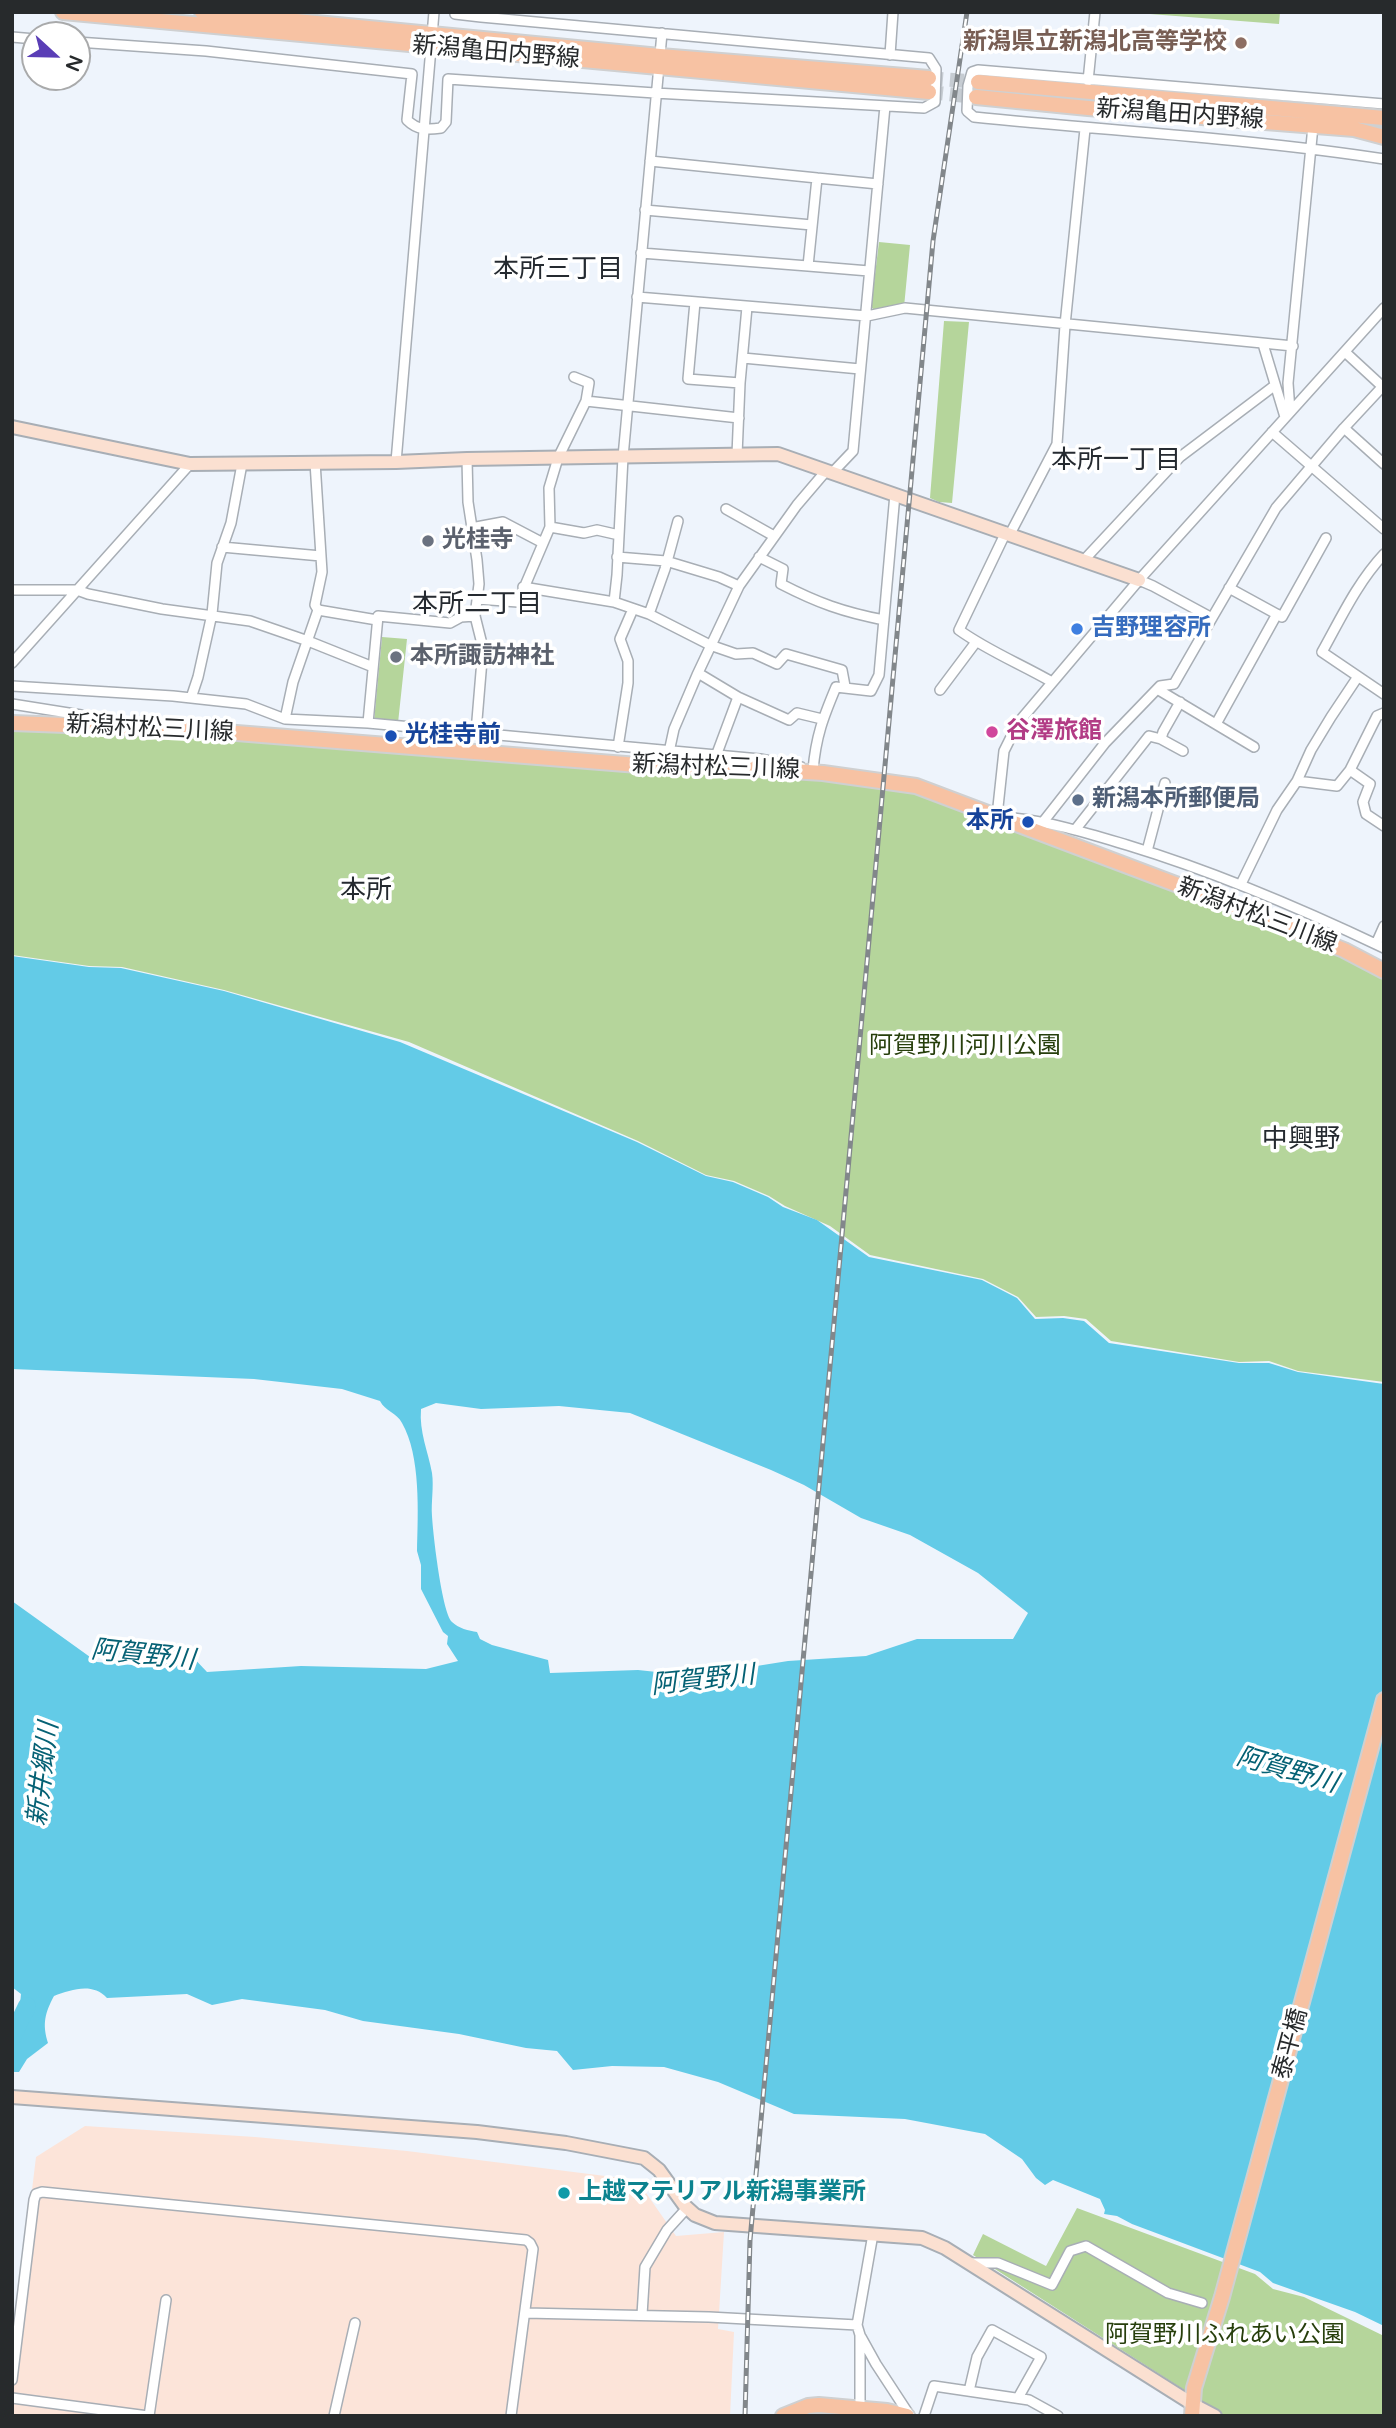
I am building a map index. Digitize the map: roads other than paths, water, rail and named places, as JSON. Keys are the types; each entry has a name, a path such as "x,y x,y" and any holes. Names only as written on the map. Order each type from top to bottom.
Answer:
{"main road":[{"name":"新潟亀田内野線","path":"63,12 432,40 929,85"},
{"name":"新潟亀田内野線","path":"202,12 432,40"},
{"name":"新潟亀田内野線","path":"1384,118 977,90 1088,108 1354,129 1384,137"},
{"name":"新潟村松三川線","path":"12,723 199,730 663,767 713,766 818,771 916,786 1251,912 1343,950 1384,971"},
{"name":"泰平橋","path":"1193,2410 1194,2388 1226,2284 1384,1700"},
{"path":"783,2416 808,2406 859,2412 887,2411 908,2416"}],"street":[{"path":"396,463 434,12"},
{"path":"91,43 206,51 412,74 407,120 426,131 440,128 446,122 448,79 924,108 934,102 936,69 929,58 481,17 455,12"},
{"path":"890,55 894,12"},
{"path":"1088,81 1095,12"},
{"path":"614,602 623,457 662,33"},
{"path":"1384,104 978,70 972,72 966,100 967,111 974,117 1311,148 1384,159"},
{"path":"669,752 674,729 739,586 774,536 830,472 853,451 885,106"},
{"path":"1288,414 1288,383 1313,125"},
{"path":"1052,682 976,642 959,630 1056,444 1085,129"},
{"path":"650,161 878,184"},
{"path":"808,266 817,178"},
{"path":"645,210 812,225"},
{"path":"641,253 869,271"},
{"path":"637,297 867,316 905,309 1293,346"},
{"path":"695,302 688,379 740,383"},
{"path":"737,455 747,307"},
{"path":"1384,309 1139,580 1018,723 1007,743 997,816 1043,822 1147,851 1241,884 1380,946 1384,926"},
{"path":"1264,344 1274,386 1288,414"},
{"path":"1043,822 1105,743 1160,686 1174,684 1276,508 1383,387 1345,352"},
{"path":"743,358 860,369"},
{"path":"477,599 518,602 551,527 548,498 558,458 586,401 589,383 574,377"},
{"path":"1084,560 1180,457 1274,386"},
{"path":"586,401 739,418"},
{"path":"12,427 190,464 396,463 467,459 778,454 1139,580 1212,618"},
{"path":"1344,428 1384,464"},
{"path":"1272,432 1384,529"},
{"path":"467,459 468,502 477,559 475,616 482,648 476,732"},
{"path":"285,719 293,682 318,610 315,605 322,572 315,462"},
{"path":"12,663 190,464"},
{"path":"191,698 212,614 217,563 231,523 242,464"},
{"path":"12,686 191,698 246,704 285,719 476,732 781,762 818,771 816,741 836,687 871,691 878,675 895,494"},
{"path":"726,509 774,536"},
{"path":"649,614 678,521"},
{"path":"471,528 503,522 543,543"},
{"path":"551,527 584,533 597,530 619,535"},
{"path":"1229,588 1282,617 1326,538"},
{"path":"222,547 321,556"},
{"path":"1382,689 1357,678 1322,652 1370,568 1384,554"},
{"path":"617,557 666,561 739,586"},
{"path":"759,557 783,569 781,584 822,604 884,620"},
{"path":"523,587 614,602 649,614 710,645 736,654 753,653 776,664 786,654 842,670 845,686"},
{"path":"12,590 77,590 162,609 250,621 309,640 373,667"},
{"path":"618,747 628,683 628,661 620,639 633,609"},
{"path":"318,610 377,620"},
{"path":"1216,723 1277,614"},
{"path":"368,723 378,616 450,623 461,617 475,616"},
{"path":"940,690 976,642"},
{"path":"698,673 738,697 789,720 797,713 822,719"},
{"path":"1241,884 1277,810 1357,678"},
{"path":"1157,689 1254,747"},
{"path":"716,756 738,697"},
{"path":"1161,739 1180,702"},
{"path":"12,704 81,715 90,726"},
{"path":"1297,781 1337,786 1350,770 1377,716 1384,713"},
{"path":"1075,830 1149,736 1183,751"},
{"path":"1350,770 1370,784 1363,802 1366,814 1384,826"},
{"path":"1147,851 1165,783"},
{"path":"12,2097 477,2132 566,2143 644,2158 659,2170 687,2208 695,2215 715,2223 922,2238 946,2248 1193,2410 1215,2416"},
{"path":"12,2381 34,2200 36,2194 42,2192 526,2240 533,2249 511,2416"},
{"path":"642,2315 645,2267 667,2230 687,2208"},
{"path":"859,2412 859,2330 873,2234"},
{"path":"970,2263 998,2263 1052,2285 1070,2251 1086,2246 1168,2292 1202,2303"},
{"path":"12,2398 148,2416 166,2300"},
{"path":"524,2313 709,2317 859,2330"},
{"path":"334,2416 355,2323"},
{"path":"859,2330 908,2416"},
{"path":"969,2391 977,2357 992,2330 1041,2357 1018,2398"},
{"path":"924,2416 934,2386 1030,2400 1058,2416"}],"water":[{"name":"阿賀野川","path":"12,956 89,967 121,968 224,991 400,1042 637,1142 706,1176 733,1182 768,1197 783,1207 817,1220 869,1257 982,1280 1017,1298 1035,1319 1063,1318 1084,1321 1109,1343 1239,1363 1269,1363 1298,1372 1384,1384 1384,2326 1355,2312 1273,2283 1260,2272 1117,2216 1104,2214 1100,2199 1053,2180 1045,2185 1036,2178 1022,2159 985,2134 905,2119 794,2114 718,2082 664,2067 612,2066 573,2070 557,2051 363,2021 325,2010 242,1999 212,2005 187,1994 107,1998 95,1990 81,1989 54,1996 45,2019 48,2043 27,2059 19,2072 12,2072 12,2041 17,2036 21,1994 12,1987 12,1601 97,1662 166,1668 158,1646 189,1653 207,1672 301,1666 426,1669 458,1661 447,1644 448,1636 443,1632 421,1589 421,1565 417,1551 417,1485 408,1436 400,1420 380,1401 342,1389 254,1379 12,1369","holes":["436,1403 481,1409 559,1406 630,1413 771,1470 804,1485 861,1518 910,1535 978,1573 1028,1613 1013,1639 917,1639 866,1656 788,1661 694,1676 638,1670 550,1673 548,1660 492,1645 480,1639 477,1632 454,1624 445,1604 433,1525 432,1473 423,1434 421,1409"]}],"waterway":[{"name":"新井郷川","path":"12,2037 27,2006"}],"tunnel":[{"path":"929,78 978,82"},
{"path":"929,92 976,97"}],"railway":[{"path":"745,2416 750,2240 933,241 967,12"}],"place":[{"name":"新潟県立新潟北高等学校","path":"1241,43"},
{"name":"光桂寺","path":"428,541"},
{"name":"吉野理容所","path":"1077,629"},
{"name":"本所諏訪神社","path":"396,657"},
{"name":"谷澤旅館","path":"992,732"},
{"name":"光桂寺前","path":"391,736"},
{"name":"新潟本所郵便局","path":"1078,800"},
{"name":"本所","path":"1028,822"},
{"name":"上越マテリアル新潟事業所","path":"564,2193"}],"district":[{"name":"本所三丁目","path":"558,270"},
{"name":"本所一丁目","path":"1116,461"},
{"name":"本所二丁目","path":"477,605"},
{"name":"本所","path":"366,891"},
{"name":"中興野","path":"1301,1140"}],"park label":[{"name":"阿賀野川河川公園","path":"965,1047"},
{"name":"阿賀野川ふれあい公園","path":"1225,2336"}]}
